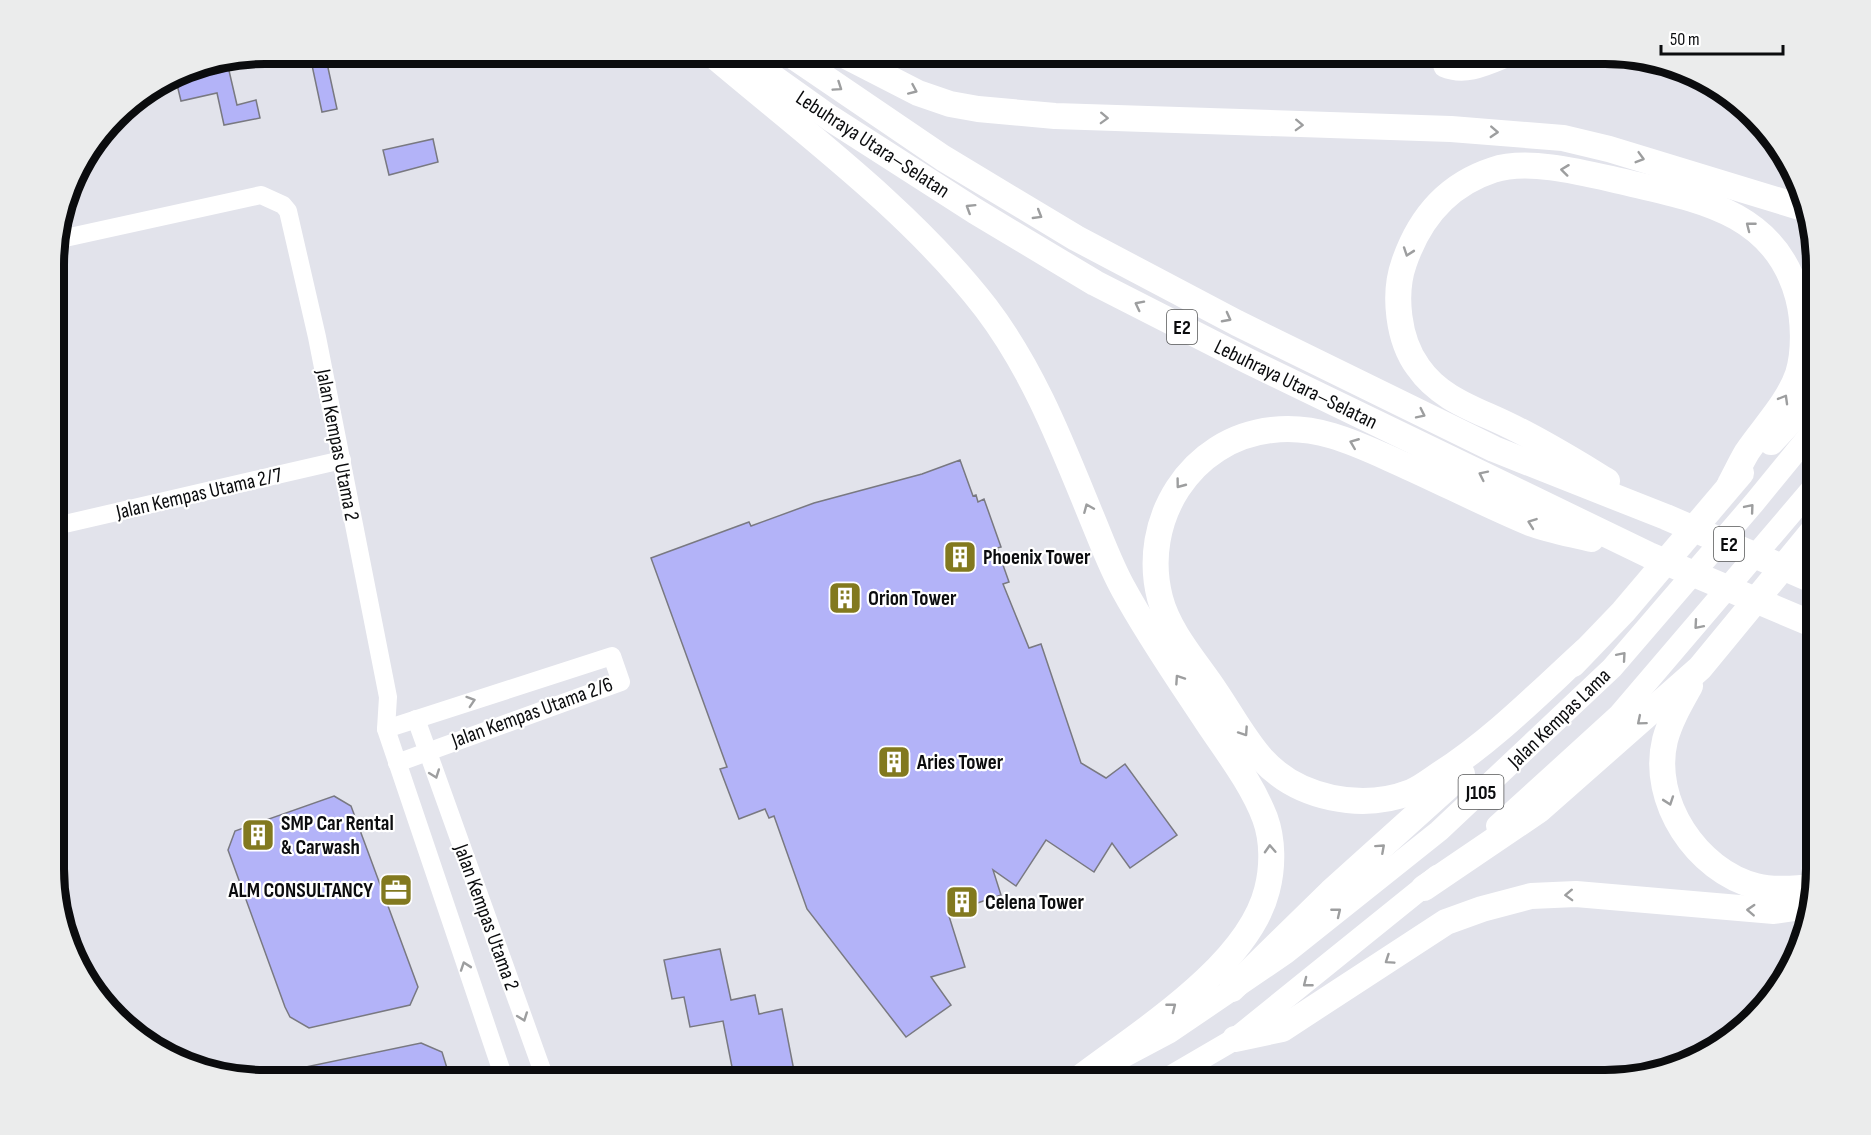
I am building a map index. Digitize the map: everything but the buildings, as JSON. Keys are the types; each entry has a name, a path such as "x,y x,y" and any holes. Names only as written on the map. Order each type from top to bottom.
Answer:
{"highway":[{"path":"724,65 887,204 932,246 986,309 1033,381 1121,585 1161,653 1244,777 1264,817 1270,838 1271,864 1268,888 1252,928 1237,948 1193,991 1091,1070"},
{"name":"Lebuhraya Utara–Selatan","path":"755,65 830,118 917,174 1095,283 1248,361 1649,555 1806,622"},
{"name":"Lebuhraya Utara–Selatan","path":"806,65 943,158 1076,238 1187,297 1494,449 1666,517 1806,578"},
{"path":"863,65 918,93 950,104 978,110 1055,116 1451,129 1563,138 1609,149 1797,206"},
{"path":"1666,517 1565,455 1508,424 1467,408 1437,388 1417,367 1407,345 1401,322 1398,297 1402,269 1413,237 1433,207 1462,184 1495,169 1539,166 1579,171 1709,202 1746,221 1772,245 1793,277 1802,310 1802,344 1798,374 1785,398 1746,453 1730,484"},
{"path":"1232,989 1331,892 1460,776 1586,651 1623,612 1730,484 1806,404"},
{"path":"1586,651 1469,756 1412,792 1374,800 1353,801 1324,796 1291,782 1262,759 1171,626 1160,600 1156,573 1155,542 1162,515 1178,484 1199,462 1223,446 1244,435 1272,430 1304,429 1335,435 1532,524 1649,555"},
{"path":"1424,888 1539,810 1700,668 1806,538"},
{"path":"1700,668 1672,718 1664,742 1663,771 1667,799 1680,827 1702,855 1727,873 1756,886 1789,890 1805,888"},
{"path":"1235,1039 1282,1029 1446,922 1482,909 1531,896 1576,894 1774,911 1803,907"}],"main road":[{"name":"Jalan Kempas Lama","path":"1098,1070 1170,1032 1286,953 1439,831 1612,668 1754,503 1806,438"},
{"name":"Jalan Kempas Lama","path":"1181,1070 1235,1039 1424,888 1530,799 1619,715 1806,495"}],"street":[{"path":"1442,64 1443,68 1455,73 1468,73 1491,64"},
{"name":"Jalan Kempas Utama 2","path":"66,238 261,195 275,200 288,211 342,460 388,697 386,729 501,1070"},
{"name":"Jalan Kempas Utama 2/7","path":"64,524 342,460"},
{"name":"Jalan Kempas Utama 2/6","path":"386,729 612,656 621,682 397,763"},
{"path":"388,697 416,719"},
{"name":"Jalan Kempas Utama 2","path":"416,719 542,1070"}],"place":[{"name":"Phoenix Tower","path":"960,557"},
{"name":"Orion Tower","path":"845,598"},
{"name":"Aries Tower","path":"894,762"},
{"name":"SMP Car Rental & Carwash","path":"258,835"},
{"name":"ALM CONSULTANCY","path":"396,890"},
{"name":"Celena Tower","path":"962,902"}]}
